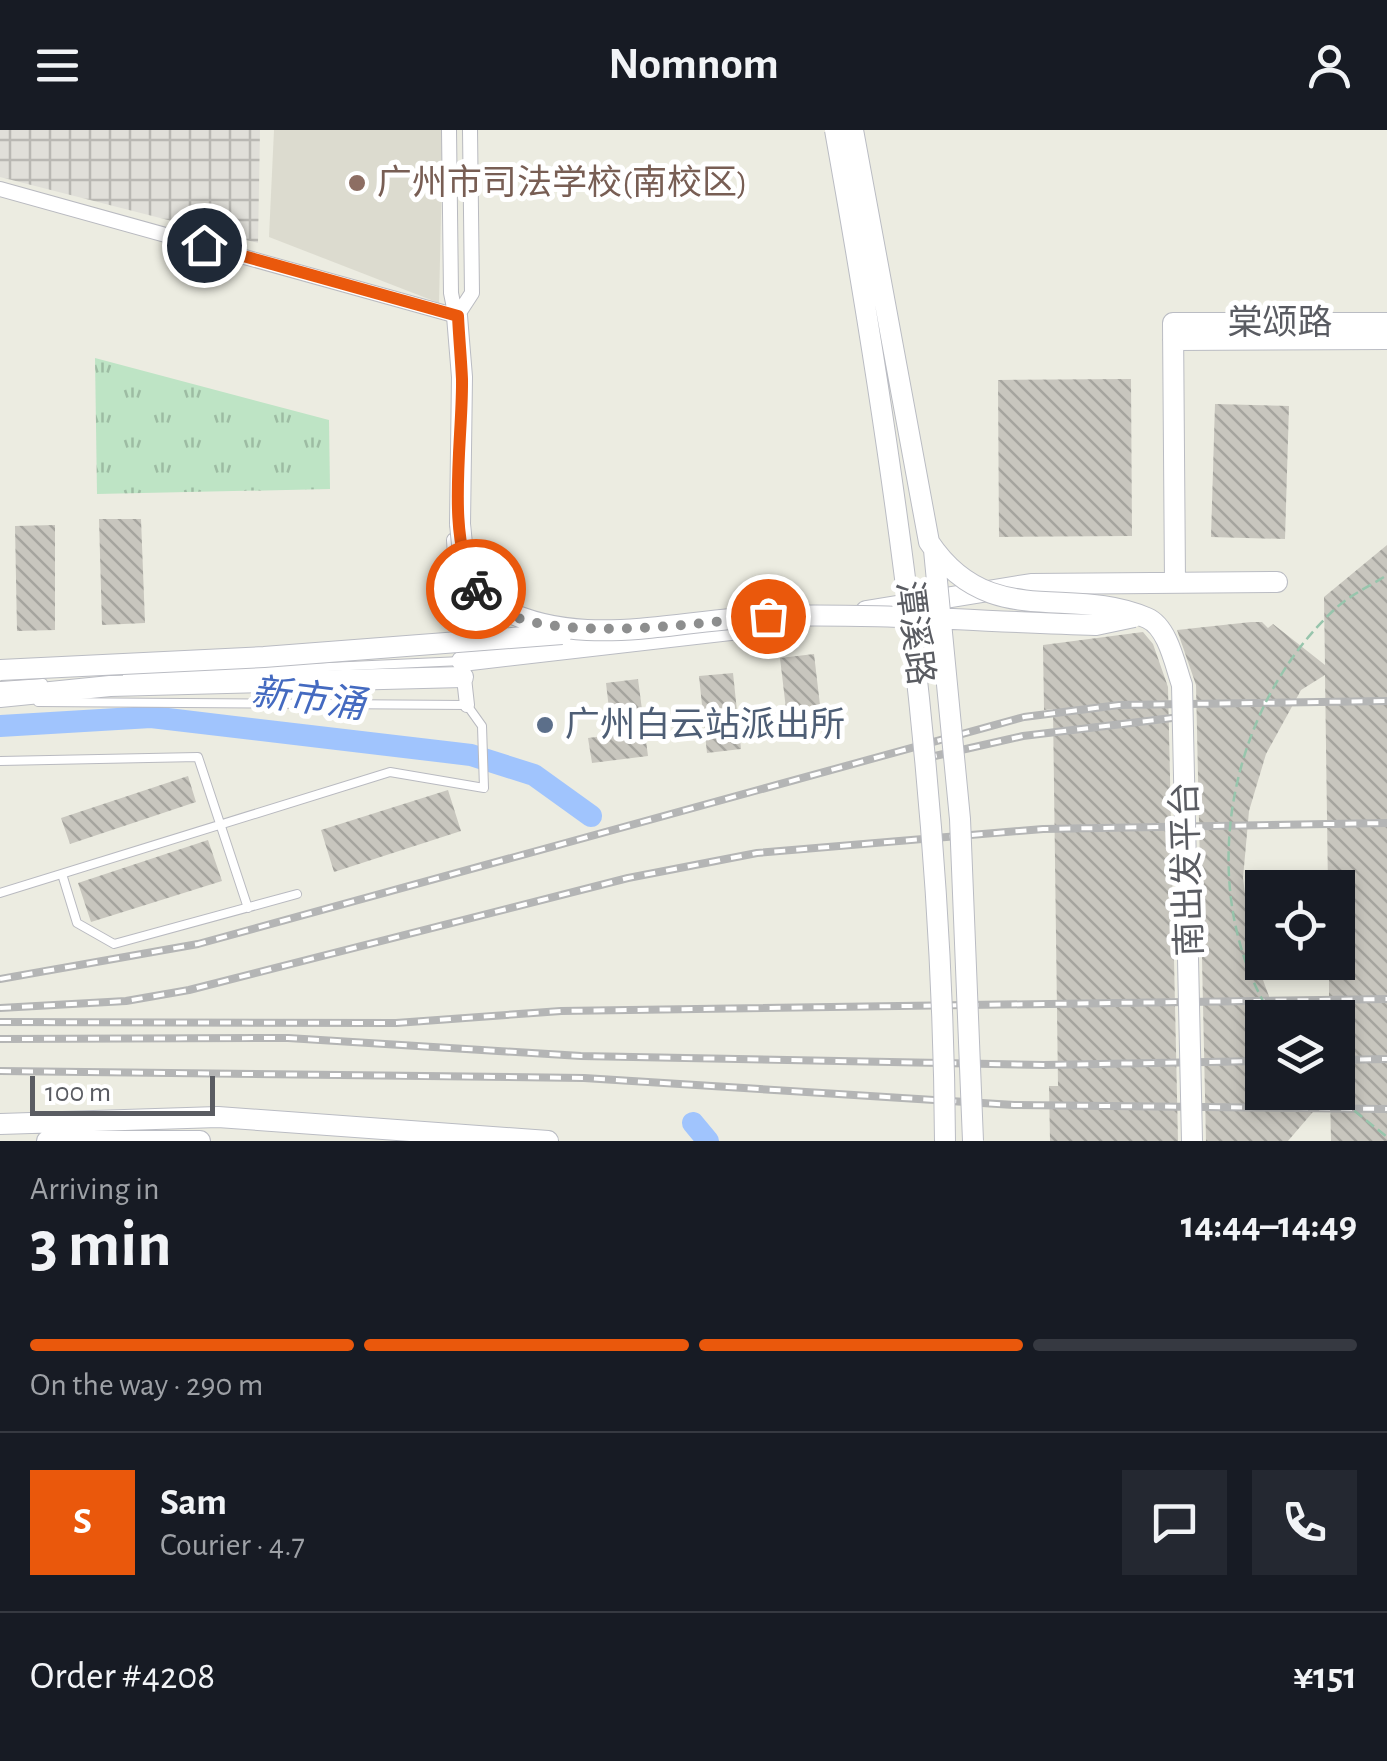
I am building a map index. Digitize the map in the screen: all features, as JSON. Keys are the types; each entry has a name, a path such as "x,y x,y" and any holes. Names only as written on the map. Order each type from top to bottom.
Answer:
{"street":[{"path":"449,130 451,293 458,316 462,377 460,524 465,569 482,598 536,621 589,632"},
{"path":"468,705 453,562 458,316 472,293 470,130"},
{"name":"潭溪路","path":"834,130 894,482 922,699 933,822 945,1141"},
{"path":"853,130 930,542 939,556 965,577 1010,600 1110,608 1136,616"},
{"name":"潭溪路","path":"864,130 908,370 939,588 961,838 973,1141"},
{"path":"0,189 458,316"},
{"name":"棠颂路","path":"1173,332 1387,323"},
{"path":"1173,332 1175,582"},
{"name":"棠颂路","path":"1173,332 1387,339"},
{"path":"0,700 110,686 429,682 463,669 803,622 1031,584 1277,582"},
{"path":"0,670 317,654 768,616 1096,625 1136,616"},
{"name":"南出发平台","path":"1136,616 1149,618 1165,637 1182,684 1192,1141"},
{"path":"0,1124 218,1116 548,1141"},
{"path":"47,1141 200,1141"}],"lane":[{"path":"0,686 463,669"},
{"path":"0,700 468,705 482,726 484,788 390,772 0,893"},
{"path":"0,762 198,758 248,908"},
{"path":"62,874 77,923 114,944 297,894"}],"path":[{"path":"1260,1000 1254,990 1228,889 1234,786 1270,689 1336,608 1387,575"},
{"path":"1353,1110 1387,1137"}],"shaded area":[{"path":"0,130 260,130 258,243 0,177"},
{"name":"广州市司法学校(南校区)","path":"274,130 443,130 439,303 269,237"}],"green space":[{"path":"95,358 329,420 330,489 97,494"}],"building":[{"path":"1131,379 1132,536 999,537 998,380"},
{"path":"1215,404 1289,406 1285,539 1211,537"},
{"path":"99,519 141,519 145,623 102,625"},
{"path":"55,525 55,630 17,631 15,526"},
{"path":"1387,545 1387,1141 1331,1141 1330,1110 1355,1110 1355,1000 1329,1000 1329,980 1355,980 1355,870 1328,870 1325,675 1301,690 1266,754 1249,811 1243,878 1245,980 1263,980 1270,1000 1245,1000 1245,1110 1315,1110 1288,1141 1206,1141 1196,685 1177,630 1251,622 1262,622 1268,628 1273,624 1325,665 1324,597"},
{"path":"1143,632 1153,644 1168,687 1178,1141 1050,1141 1049,1086 1058,1086 1053,709 1044,710 1043,645"},
{"path":"814,654 820,705 786,709 780,658"},
{"path":"733,673 741,749 707,753 699,676"},
{"path":"638,679 648,756 592,763 588,738 612,735 606,683"},
{"path":"188,776 196,802 70,844 61,818"},
{"path":"448,790 461,831 334,872 321,830"},
{"path":"208,840 222,881 91,922 78,883"}],"waterway":[{"name":"新市涌","path":"0,726 151,717 471,755 534,775 591,816"},
{"name":"新市涌","path":"693,1123 708,1141"}],"railway":[{"path":"0,979 198,944 1024,717 1119,705 1387,701"},
{"path":"926,758 1023,736 1172,718"},
{"path":"0,1008 126,1001 189,990 628,878 757,853 1043,829 1387,823"},
{"path":"0,1022 396,1023 561,1011 1387,999"},
{"path":"0,1039 288,1038 581,1056 1044,1065 1245,1061"},
{"path":"1355,1060 1387,1059"},
{"path":"0,1071 584,1078 1014,1105 1387,1109"}],"way so far":[{"path":"476,589 482,598 506,611 589,632 768,616"}],"place":[{"name":"广州市司法学校(南校区)","path":"357,183"},
{"name":"广州白云站派出所","path":"545,725"}],"route":[{"path":"204,245 458,316 462,377 460,524 465,569 476,589"}]}
